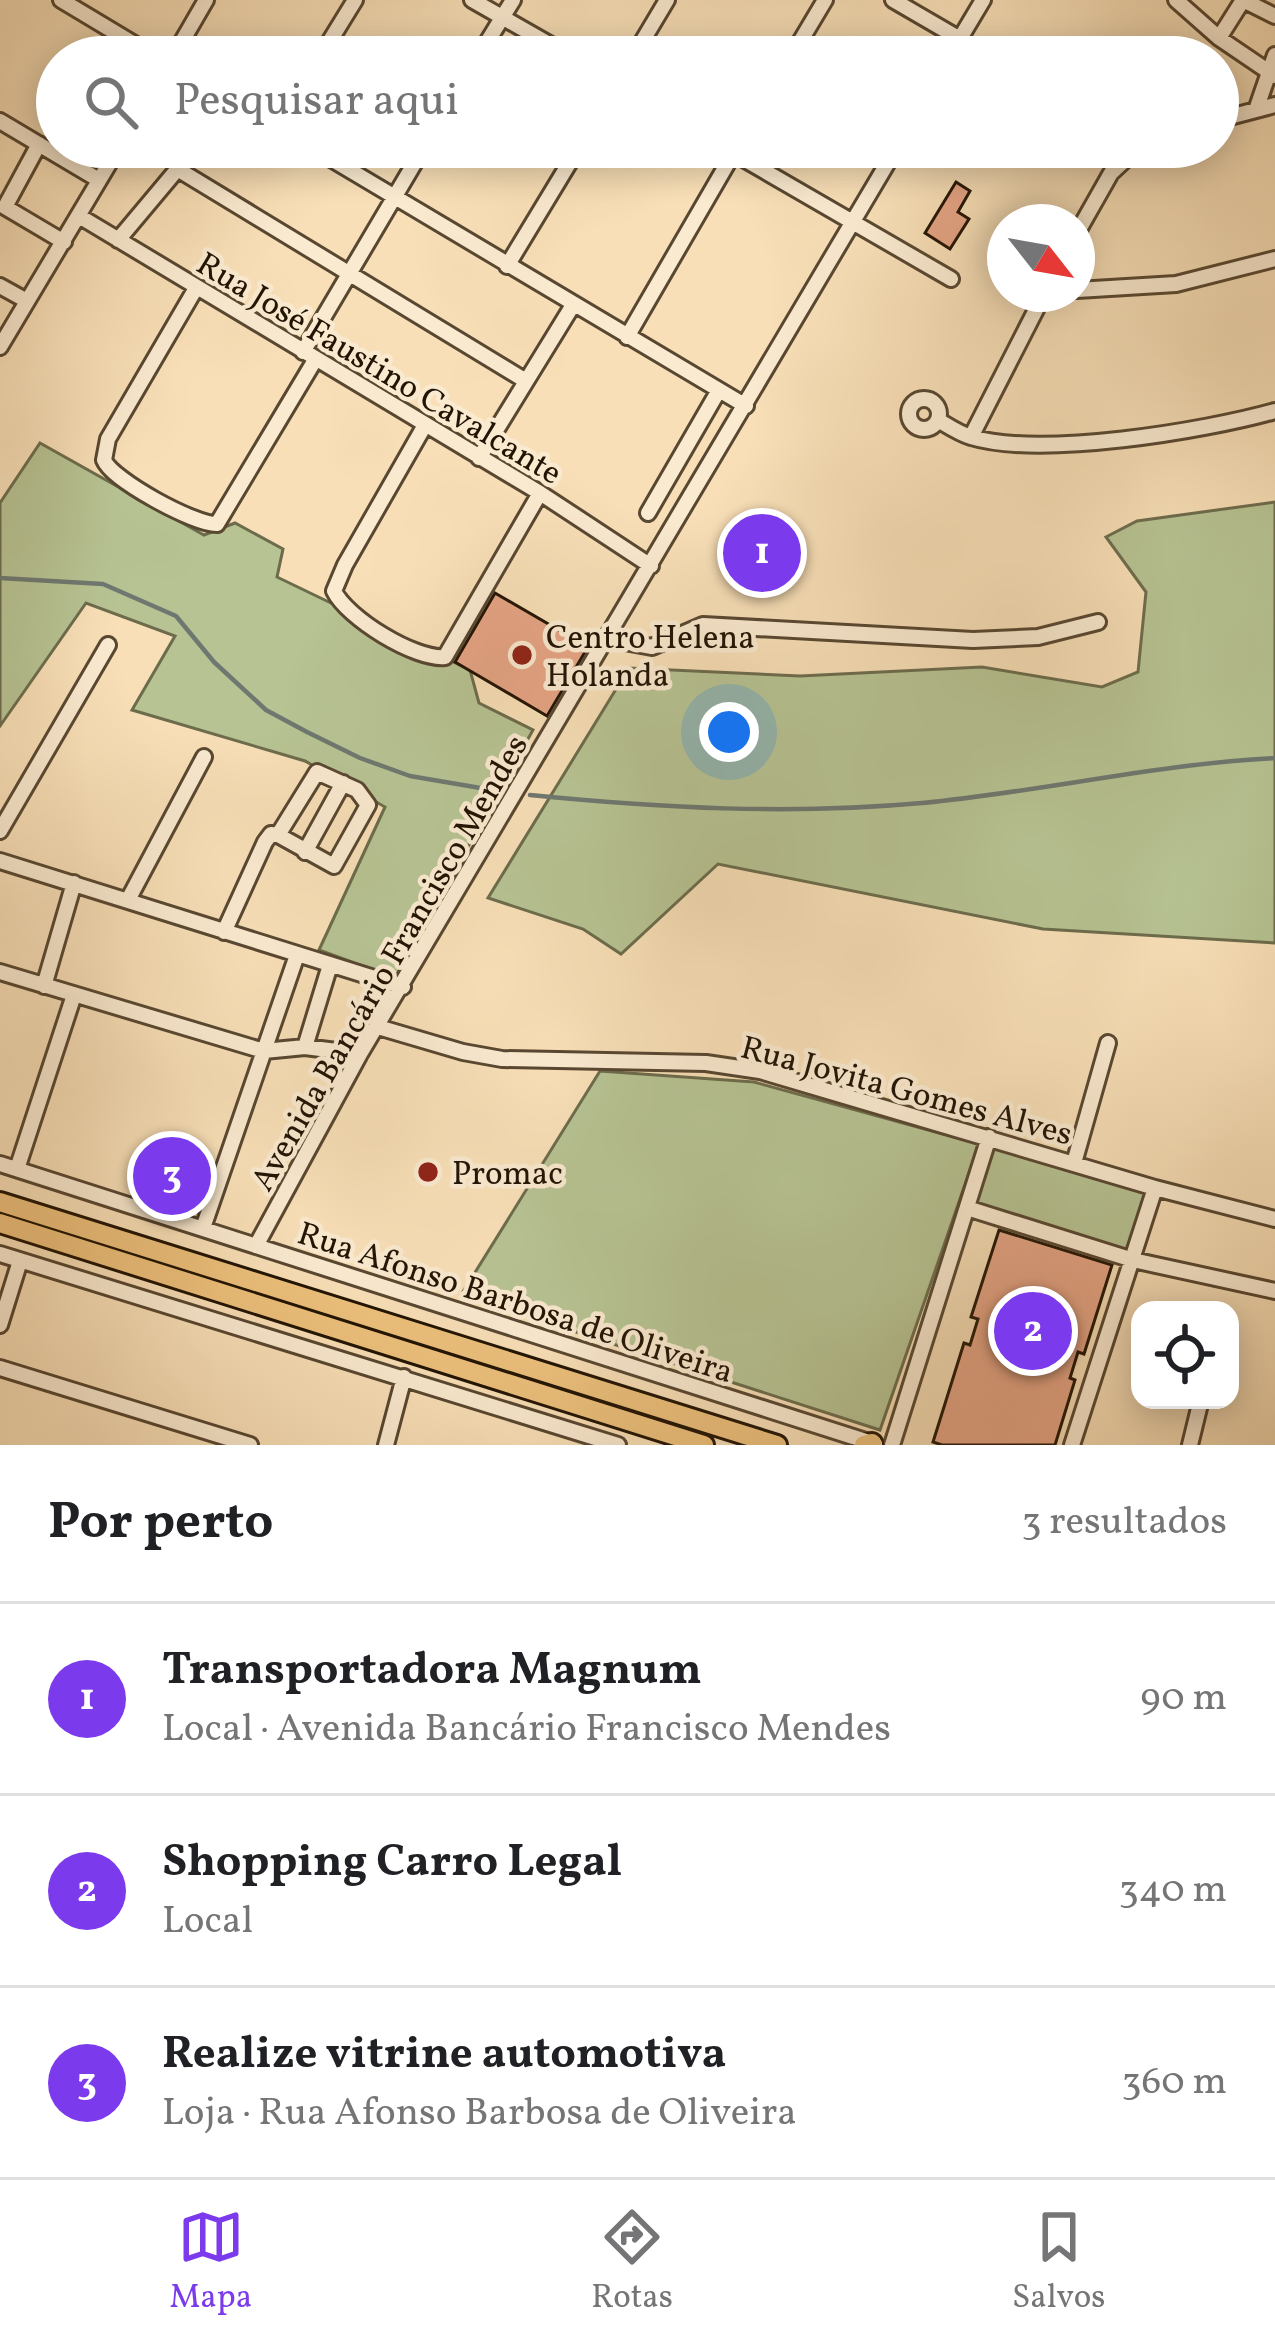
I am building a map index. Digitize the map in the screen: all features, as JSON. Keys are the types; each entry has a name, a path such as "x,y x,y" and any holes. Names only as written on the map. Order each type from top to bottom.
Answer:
{"highway":[{"path":"0,1202 777,1445"},
{"path":"0,1222 704,1445"}],"street":[{"path":"61,0 121,36"},
{"path":"185,36 206,0"},
{"path":"333,36 356,0"},
{"path":"472,0 534,36"},
{"path":"491,36 513,0"},
{"path":"646,36 667,0"},
{"path":"804,36 825,0"},
{"path":"893,0 955,36"},
{"path":"962,36 983,0"},
{"path":"1176,0 1217,36"},
{"path":"1220,36 1243,0 1275,16"},
{"path":"1239,49 1272,67 1256,110"},
{"path":"1239,114 1275,105"},
{"path":"0,121 36,150 5,207 57,238"},
{"path":"74,168 99,180"},
{"path":"0,347 57,238 80,216 106,168"},
{"path":"347,168 746,406"},
{"path":"196,288 104,450 109,471 197,521 217,524 349,274 412,168"},
{"path":"507,266 566,168"},
{"path":"627,337 720,168"},
{"path":"763,168 951,279"},
{"name":"Avenida Bancário Francisco Mendes","path":"256,1246 359,1054 403,987 885,168"},
{"path":"1094,204 1117,168"},
{"path":"118,240 179,170 526,381"},
{"name":"Rua José Faustino Cavalcante","path":"80,216 540,493 651,566"},
{"path":"1095,289 1176,284 1275,259"},
{"path":"0,286 27,302"},
{"path":"479,458 573,305"},
{"path":"971,437 1035,312"},
{"path":"648,513 719,390"},
{"path":"938,420 971,437 1090,442 1173,432 1275,411"},
{"path":"425,425 334,591 358,619 397,642 441,659 540,493"},
{"path":"608,639 652,647 703,625 973,640 1038,638 1098,622"},
{"path":"0,831 108,646"},
{"path":"128,900 204,757"},
{"path":"224,932 271,834 334,866 367,811 365,799 344,783 317,772 278,835"},
{"path":"305,852 344,783"},
{"path":"0,861 403,987"},
{"path":"44,986 74,883"},
{"path":"203,1228 296,956"},
{"path":"305,1047 330,965"},
{"path":"0,972 264,1051 305,1047 359,1054"},
{"path":"17,1169 74,995"},
{"name":"Rua Jovita Gomes Alves","path":"378,1027 502,1059 706,1064 760,1070 1275,1220"},
{"path":"1074,1163 1108,1043"},
{"path":"877,1445 967,1208 988,1137"},
{"name":"Rua Afonso Barbosa de Oliveira","path":"0,1164 877,1445"},
{"path":"1072,1445 1155,1188"},
{"path":"967,1208 1133,1260 1275,1291"},
{"path":"0,1254 618,1445"},
{"path":"0,1325 20,1261"},
{"path":"0,1368 250,1445"},
{"path":"386,1445 404,1377"},
{"path":"1190,1445 1199,1409"},
{"path":"179,1445 185,1426"}],"green space":[{"path":"40,443 204,535 235,523 283,549 277,577 470,670 479,703 533,730 395,978 319,950 385,807 305,761 132,710 175,636 86,603 0,726 0,503"},
{"path":"1275,502 1275,943 1043,929 718,864 621,954 583,929 488,898 629,668 800,676 982,667 1102,687 1138,672 1146,592 1106,537 1137,521"},
{"path":"600,1071 754,1082 979,1144 880,1430 461,1295"},
{"path":"993,1144 1148,1192 1130,1252 974,1203"}],"building":[{"path":"956,182 970,191 958,212 969,219 950,249 925,233"},
{"path":"757,523 790,542 768,585 734,564"},
{"name":"Centro Helena Holanda","path":"495,593 588,647 547,716 455,662"},
{"path":"999,1230 1112,1265 1084,1354 1078,1352 1070,1378 1075,1380 1055,1445 942,1445 933,1442 964,1343 970,1345 978,1319 971,1317"}],"waterway":[{"path":"0,578 103,584 176,616 214,662 266,710 307,732 410,776 510,793"},
{"path":"530,795 725,808 872,807 1275,758"}],"place":[{"name":"Transportadora Magnum","path":"762,553"},
{"name":"Centro Helena Holanda","path":"522,655"},
{"name":"Promac","path":"428,1172"},
{"name":"Realize vitrine automotiva","path":"172,1176"},
{"name":"Shopping Carro Legal","path":"1033,1331"}]}
